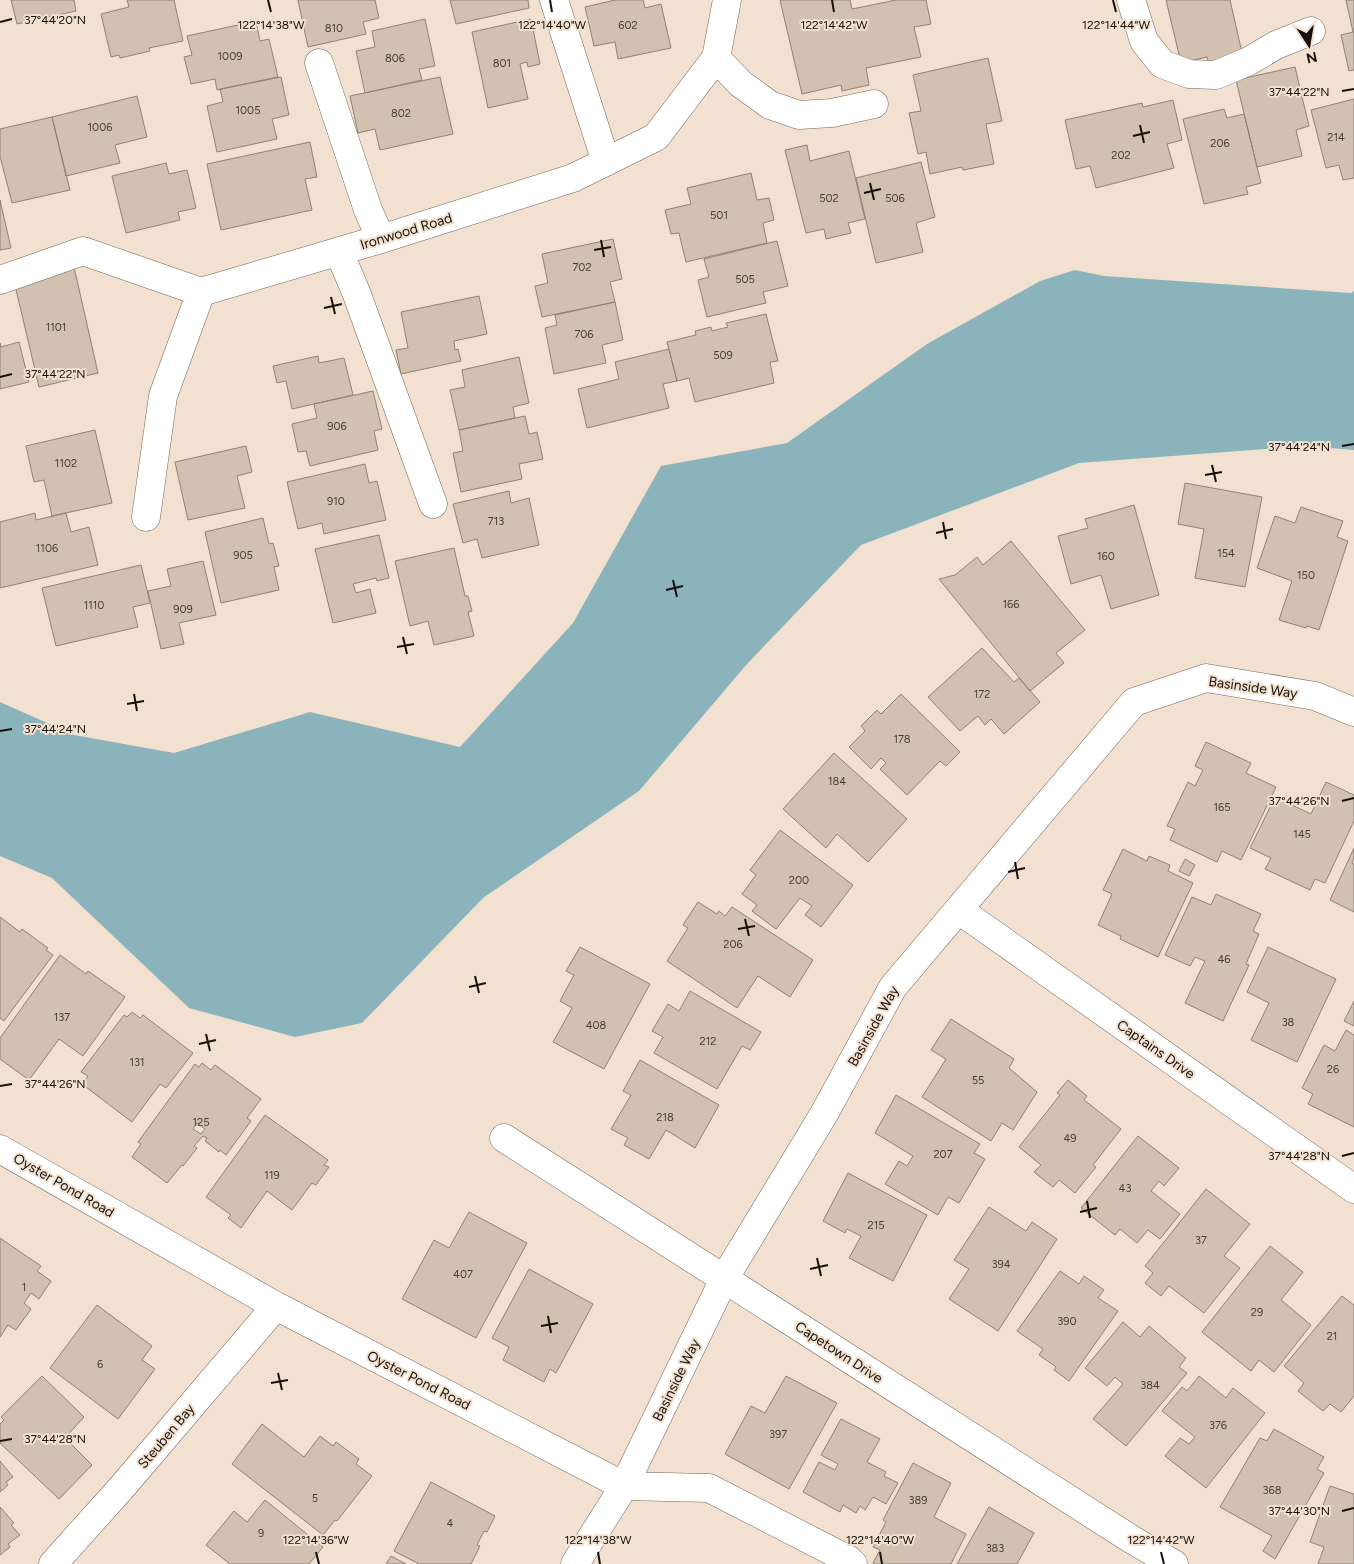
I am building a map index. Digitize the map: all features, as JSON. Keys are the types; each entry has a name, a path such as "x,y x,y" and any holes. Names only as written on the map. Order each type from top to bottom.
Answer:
{"street":[{"path":"554,0 606,162"},
{"name":"Ironwood Road","path":"201,292 339,252 573,178 656,137 716,58 727,0"},
{"path":"1130,0 1144,41 1162,64 1189,74 1216,75 1249,61 1276,45 1311,31"},
{"path":"716,58 741,84 770,105 799,115 832,113 874,104"},
{"path":"319,63 368,210 381,239"},
{"path":"0,280 83,251 201,292 163,396 146,517"},
{"path":"339,252 356,292 434,504"},
{"name":"Basinside Way","path":"575,1564 624,1486 724,1279 824,1114 893,987 1134,702 1206,678 1315,696 1354,712"},
{"name":"Captains Drive","path":"959,910 1354,1189"},
{"name":"Capetown Drive","path":"504,1138 1131,1539 1174,1564"},
{"name":"Oyster Pond Road","path":"0,1149 276,1306 624,1486 710,1488 853,1564"},
{"name":"Steuben Bay","path":"53,1564 123,1486 276,1306"}],"water":[{"path":"1075,270 1104,276 1351,293 1354,291 1354,450 1306,446 1079,463 861,545 747,664 639,791 483,898 362,1023 295,1037 189,1008 52,878 0,856 0,702 74,735 174,753 310,712 460,747 573,623 661,466 787,443 927,344 1040,281"}],"building":[{"path":"11,0 74,0 76,11 17,24"},
{"path":"127,0 174,0 183,41 149,48 150,51 120,58 119,55 111,57 101,14 129,7"},
{"path":"298,0 375,0 379,18 363,22 366,34 308,47"},
{"path":"450,0 528,0 529,8 456,24"},
{"path":"615,0 643,0 645,8 661,4 671,48 618,59 615,42 594,46 585,7"},
{"path":"780,0 850,0 852,9 896,0 926,0 931,24 914,27 921,57 866,68 869,85 842,91 841,85 802,94"},
{"path":"1166,0 1230,0 1243,57 1209,65 1207,57 1181,63"},
{"path":"1346,0 1354,0 1354,32 1353,32"},
{"path":"425,19 435,66 419,69 422,80 365,93 356,51 375,47 372,31"},
{"path":"531,19 540,64 528,67 527,62 520,64 528,99 488,108 472,32"},
{"path":"256,21 260,41 269,39 278,77 217,90 215,79 191,84 184,57 192,55 187,36"},
{"path":"1354,32 1354,70 1349,71 1341,35"},
{"path":"988,58 1002,121 986,124 994,164 963,170 962,167 930,174 926,152 918,154 909,113 921,111 913,75"},
{"path":"1295,67 1309,126 1296,130 1302,156 1257,167 1236,80"},
{"path":"281,77 289,115 272,119 277,139 217,152 207,106 223,102 220,89"},
{"path":"440,77 453,134 380,150 375,129 358,133 350,96"},
{"path":"137,96 147,137 115,145 120,163 66,176 52,117"},
{"path":"1354,99 1354,178 1343,180 1339,165 1326,168 1311,110"},
{"path":"1173,100 1182,140 1167,144 1174,168 1096,188 1090,166 1076,169 1065,120 1142,103 1143,107"},
{"path":"1224,109 1227,118 1244,114 1261,183 1246,187 1248,194 1204,204 1183,119"},
{"path":"52,117 70,190 12,203 0,156 0,129"},
{"path":"310,142 317,177 305,179 312,210 221,230 207,164"},
{"path":"807,145 810,161 849,151 865,219 848,223 851,233 826,239 824,229 806,233 785,150"},
{"path":"921,162 935,217 916,223 923,252 876,263 856,178"},
{"path":"166,163 169,174 187,170 196,208 178,212 180,220 126,233 112,176"},
{"path":"751,173 757,200 769,198 774,220 763,223 767,243 686,262 679,233 671,234 665,210 691,204 687,188"},
{"path":"0,200 11,248 0,250"},
{"path":"613,239 622,279 610,282 615,302 542,317 535,286 548,283 542,254"},
{"path":"777,241 788,286 763,292 766,303 707,317 698,280 709,277 704,259"},
{"path":"74,267 98,373 39,387 14,281"},
{"path":"479,296 487,334 454,341 455,350 458,349 461,361 401,374 396,350 408,348 401,312"},
{"path":"615,302 623,340 602,345 606,363 554,374 545,328 557,325 555,315"},
{"path":"766,314 778,361 770,362 774,383 695,402 689,378 677,381 667,342 696,335 695,331 711,327 712,331 728,327 726,323"},
{"path":"19,342 29,382 0,389 0,343 1,347"},
{"path":"669,349 677,381 663,384 669,408 587,428 578,389 619,379 615,362"},
{"path":"318,356 319,363 344,358 353,395 292,409 286,381 277,383 273,366"},
{"path":"519,357 529,403 513,407 515,418 459,430 450,390 465,387 462,370"},
{"path":"373,391 382,429 374,431 378,450 310,466 306,451 298,452 292,424 317,418 314,404"},
{"path":"525,416 529,434 537,432 543,459 519,464 522,479 461,492 453,453 463,451 459,430"},
{"path":"95,430 112,503 52,516 44,480 34,482 26,446"},
{"path":"246,446 252,472 237,476 245,508 188,520 175,462"},
{"path":"365,464 369,483 377,481 386,520 324,534 322,523 298,529 287,482"},
{"path":"1185,483 1262,497 1245,587 1195,578 1204,529 1178,524"},
{"path":"509,491 511,503 529,498 539,545 482,558 477,539 463,543 453,504"},
{"path":"1134,505 1159,595 1111,609 1101,575 1071,584 1058,536 1088,528 1085,519"},
{"path":"1301,507 1343,521 1337,537 1348,541 1319,630 1279,620 1292,581 1257,568 1275,516 1295,523"},
{"path":"35,513 36,520 66,513 71,532 89,527 98,565 0,588 0,522"},
{"path":"263,518 269,544 273,543 279,566 274,567 279,590 221,603 205,532"},
{"path":"379,535 389,578 377,581 376,578 353,584 356,593 370,589 376,613 333,623 315,549"},
{"path":"1011,541 1085,630 1056,653 1064,663 1030,691 939,579 955,575 977,557 983,565"},
{"path":"454,548 465,596 468,596 472,611 468,612 474,636 434,645 428,621 410,626 395,561"},
{"path":"203,561 216,615 179,623 184,644 161,649 148,591 171,586 167,569"},
{"path":"141,565 150,603 133,607 138,627 56,646 42,588"},
{"path":"982,648 1014,682 1019,678 1040,702 1004,734 991,719 985,725 978,716 960,731 928,697"},
{"path":"901,694 960,752 946,766 940,761 907,795 880,769 886,763 881,758 871,769 849,747 865,731 861,726 877,710 881,714"},
{"path":"1206,742 1251,763 1246,773 1276,787 1241,860 1222,851 1217,862 1170,840 1175,829 1167,826 1188,782 1195,786 1203,770 1195,766"},
{"path":"834,753 907,819 868,862 837,834 826,848 783,809"},
{"path":"1326,782 1354,795 1354,821 1325,883 1315,879 1310,890 1265,869 1271,858 1250,848 1275,797 1311,814"},
{"path":"780,830 853,885 821,927 805,915 812,906 800,898 776,929 752,911 757,905 742,894 756,875 750,870"},
{"path":"1354,848 1352,863 1354,864 1354,912 1330,900"},
{"path":"1123,849 1147,861 1149,856 1170,865 1168,871 1193,883 1158,957 1120,939 1121,936 1098,925 1112,894 1103,890"},
{"path":"1185,859 1195,865 1189,876 1179,871"},
{"path":"1216,894 1261,914 1253,931 1259,934 1246,964 1249,965 1223,1021 1185,1003 1205,961 1195,957 1190,966 1165,955 1192,897 1211,905"},
{"path":"698,902 717,914 719,911 725,916 732,907 813,960 790,997 758,976 737,1008 667,961 688,928 683,925"},
{"path":"0,917 20,932 22,929 48,948 46,950 53,955 4,1021 0,1018"},
{"path":"580,947 650,984 604,1069 553,1042 572,1008 560,1001 574,975 566,971"},
{"path":"1268,947 1336,979 1297,1062 1251,1040 1269,1003 1247,992"},
{"path":"60,955 86,974 88,971 125,997 83,1056 59,1039 29,1080 0,1059 0,1038"},
{"path":"690,991 761,1032 750,1050 742,1046 717,1089 654,1053 663,1037 652,1031 668,1004 679,1011"},
{"path":"1354,1001 1354,1026 1344,1021"},
{"path":"132,1012 140,1018 143,1015 193,1053 166,1088 160,1084 132,1122 82,1084 88,1076 81,1072 124,1015 127,1017"},
{"path":"951,1019 1014,1059 1009,1068 1037,1092 1013,1130 1002,1123 991,1141 922,1097 946,1059 931,1050"},
{"path":"1346,1030 1354,1035 1354,1127 1308,1104 1313,1094 1302,1088 1324,1045 1335,1051"},
{"path":"640,1060 719,1105 695,1148 666,1130 649,1159 624,1145 628,1138 611,1129 631,1095 623,1091"},
{"path":"202,1063 211,1070 215,1065 261,1099 247,1118 251,1121 226,1155 205,1141 207,1138 203,1136 194,1146 197,1148 167,1183 132,1157 141,1144 138,1142 195,1064 199,1067","holes":["197,1123 205,1129 201,1134 193,1129"]},
{"path":"1068,1080 1087,1096 1084,1100 1121,1129 1093,1165 1096,1167 1075,1193 1059,1180 1053,1187 1034,1172 1041,1165 1019,1147 1060,1095 1057,1093"},
{"path":"896,1095 980,1144 974,1153 985,1159 959,1203 948,1197 938,1215 885,1184 899,1161 907,1166 913,1156 875,1133"},
{"path":"265,1115 328,1160 324,1165 329,1167 316,1185 312,1183 292,1210 267,1191 241,1228 228,1218 231,1215 206,1197"},
{"path":"1138,1136 1179,1168 1164,1186 1159,1181 1151,1191 1180,1214 1160,1239 1148,1230 1137,1243 1120,1229 1115,1235 1081,1208"},
{"path":"848,1173 927,1215 893,1281 849,1258 861,1236 847,1229 845,1233 823,1221"},
{"path":"1206,1189 1250,1224 1224,1256 1240,1268 1204,1313 1169,1286 1161,1296 1145,1283 1153,1273 1145,1266"},
{"path":"989,1207 1026,1231 1032,1222 1057,1239 998,1331 949,1299 969,1269 954,1260"},
{"path":"469,1212 527,1243 476,1338 402,1299 434,1240 449,1248"},
{"path":"0,1238 41,1266 37,1271 51,1281 39,1299 31,1293 24,1303 31,1309 16,1330 8,1325 0,1337"},
{"path":"1270,1246 1303,1272 1281,1300 1311,1325 1274,1372 1259,1360 1251,1371 1202,1332"},
{"path":"529,1269 593,1304 556,1373 550,1369 544,1382 503,1360 509,1347 492,1338"},
{"path":"1060,1271 1079,1284 1084,1276 1104,1290 1098,1298 1118,1311 1069,1381 1054,1370 1056,1367 1039,1355 1043,1349 1017,1331"},
{"path":"1342,1296 1354,1305 1354,1396 1341,1412 1330,1404 1323,1411 1298,1391 1304,1383 1284,1366"},
{"path":"97,1305 152,1346 142,1360 155,1369 118,1419 50,1368"},
{"path":"1123,1322 1140,1337 1149,1326 1186,1358 1179,1367 1187,1373 1126,1446 1093,1419 1123,1384 1115,1377 1107,1386 1085,1368"},
{"path":"42,1376 84,1417 65,1438 92,1465 59,1499 0,1443 0,1424 4,1420 1,1417"},
{"path":"786,1376 837,1403 789,1489 725,1454 751,1406 765,1413"},
{"path":"1199,1376 1226,1398 1233,1388 1265,1413 1206,1488 1165,1456 1180,1438 1189,1444 1195,1437 1162,1411 1182,1387 1187,1391"},
{"path":"841,1419 880,1439 867,1462 886,1472 884,1476 898,1483 886,1504 873,1497 865,1510 860,1506 856,1513 843,1505 840,1512 803,1492 819,1462 835,1470 838,1464 821,1455"},
{"path":"262,1424 304,1457 320,1436 333,1446 336,1442 359,1459 356,1464 372,1476 337,1521 335,1520 323,1535 232,1464"},
{"path":"1274,1429 1324,1457 1317,1469 1324,1473 1275,1559 1263,1551 1272,1536 1220,1507 1260,1438 1267,1441"},
{"path":"0,1461 13,1477 6,1482 8,1485 0,1492"},
{"path":"913,1463 951,1483 934,1517 966,1534 951,1564 874,1564 880,1550 873,1547 886,1522 883,1520"},
{"path":"431,1482 495,1516 487,1532 484,1531 477,1545 480,1546 471,1564 419,1564 394,1551"},
{"path":"1330,1486 1354,1494 1354,1564 1318,1564 1324,1547 1310,1542"},
{"path":"265,1500 323,1547 309,1564 230,1564 206,1545 234,1511 247,1522"},
{"path":"0,1507 14,1523 11,1525 20,1535 8,1544 10,1547 0,1555"},
{"path":"989,1507 1034,1533 1017,1564 957,1564"},
{"path":"391,1556 406,1564 386,1564"}]}
